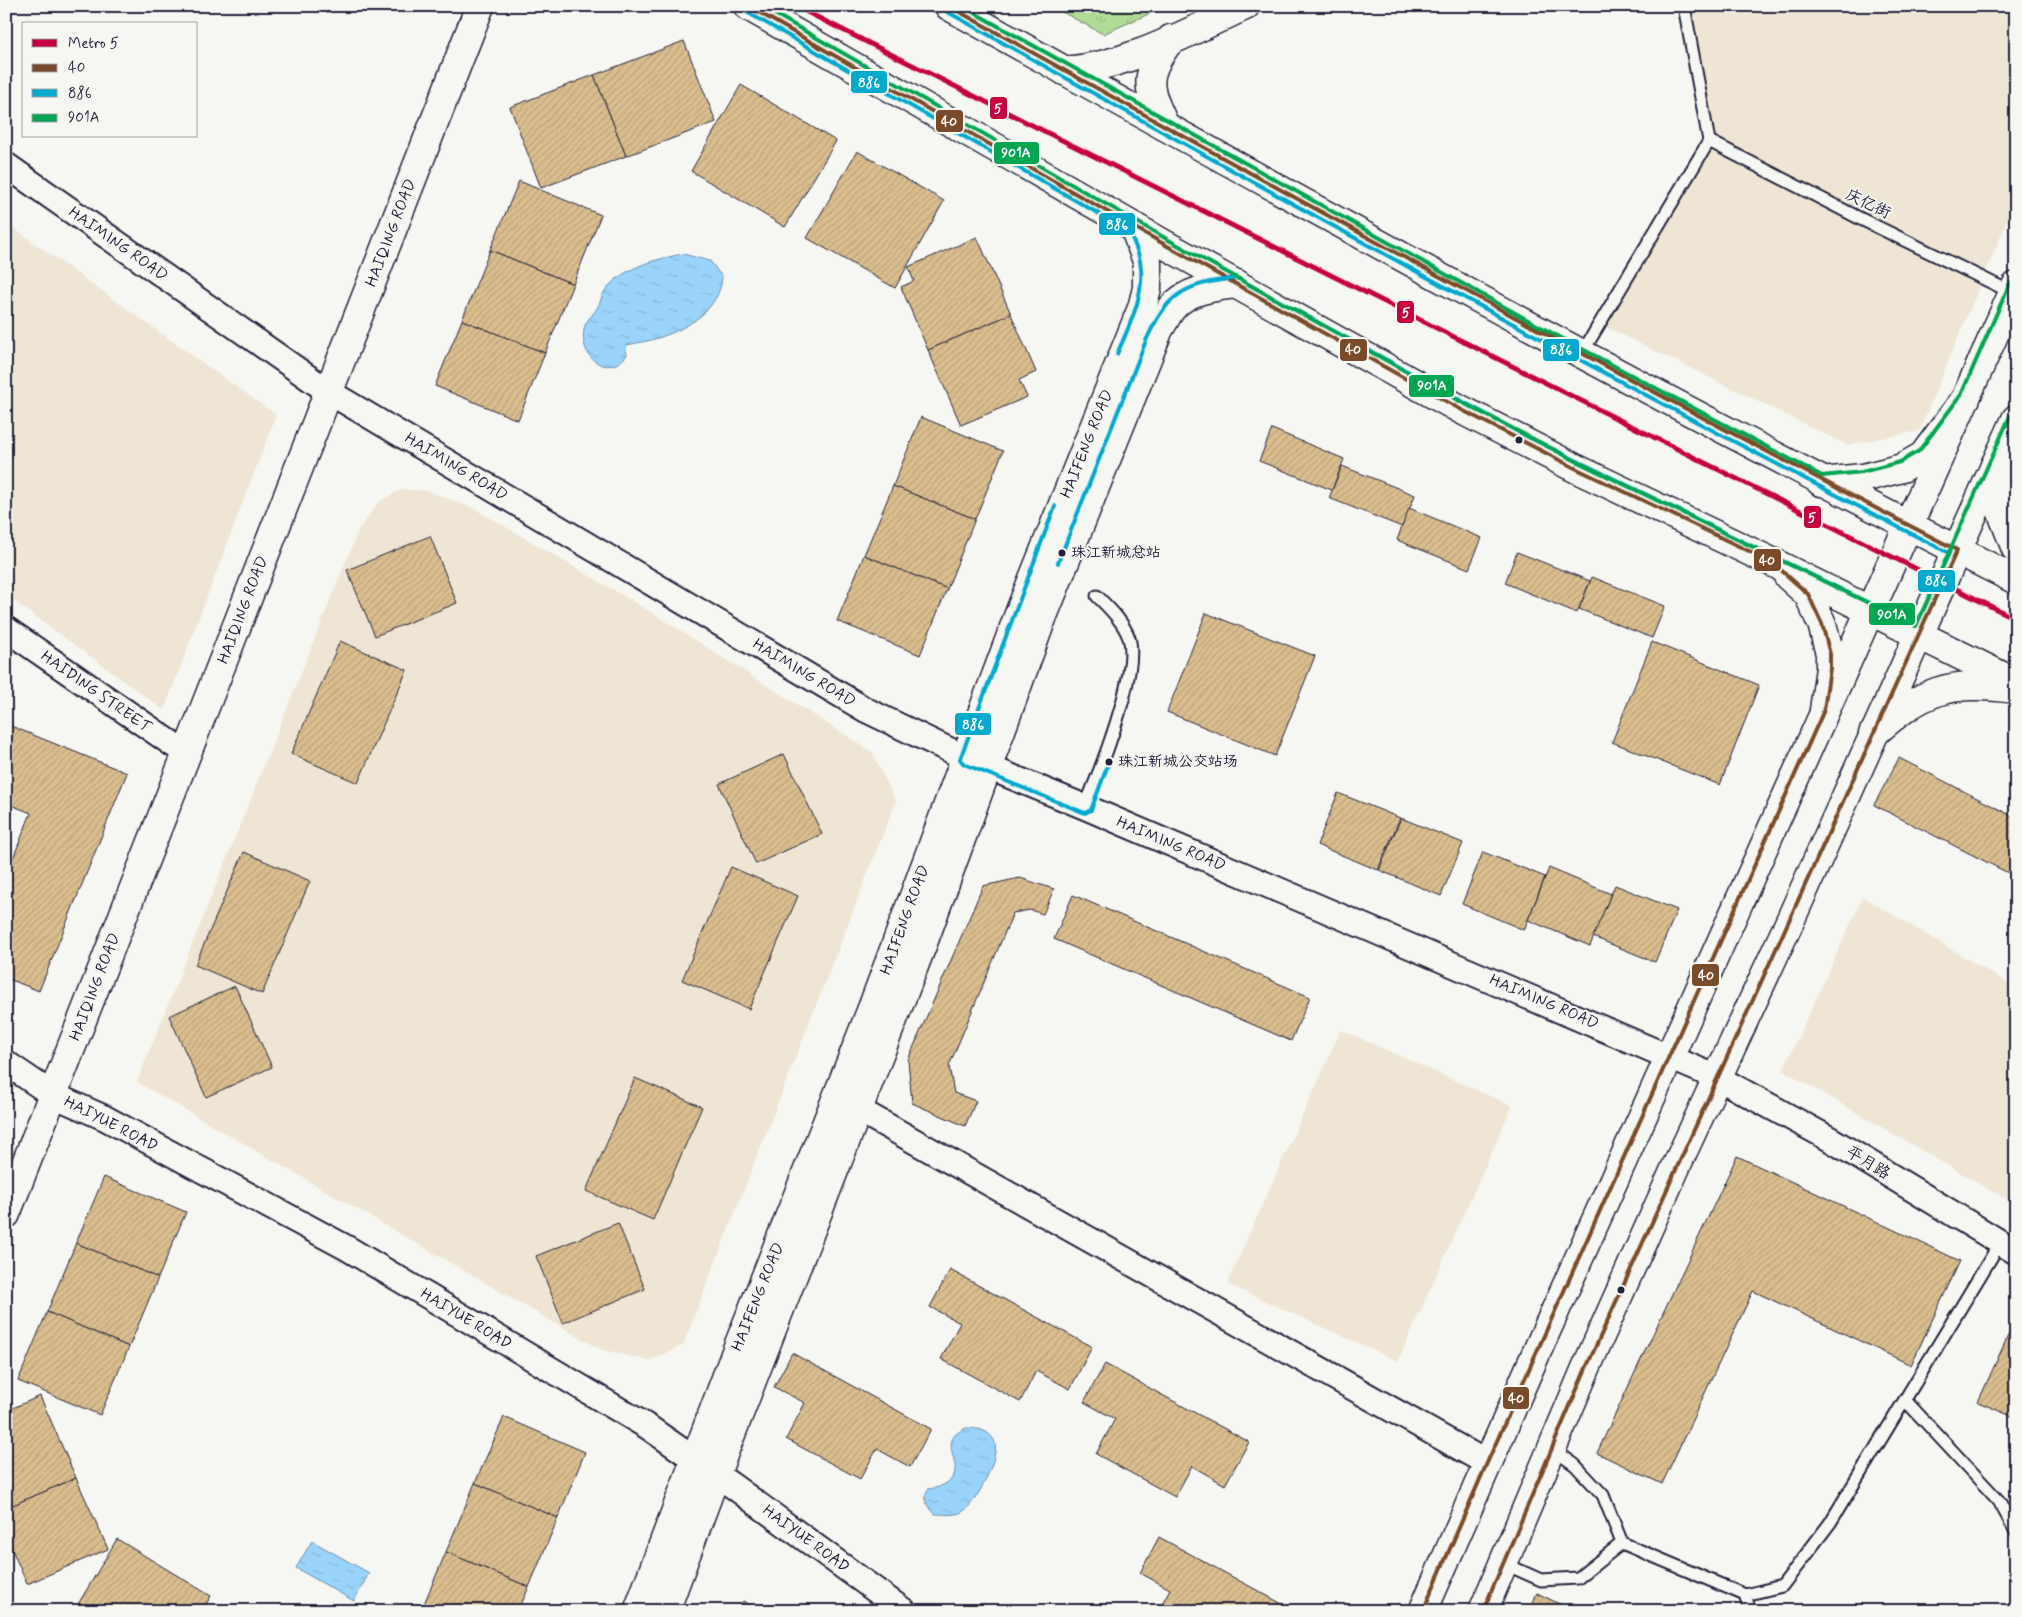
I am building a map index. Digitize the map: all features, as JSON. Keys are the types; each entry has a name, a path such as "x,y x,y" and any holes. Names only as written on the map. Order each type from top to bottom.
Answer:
{"main road":[{"name":"HAIQING ROAD","path":"6,1214 480,6"},
{"path":"748,6 1134,227 1510,436 1772,562 2016,683"},
{"path":"949,6 1534,330 1821,482 2016,580"},
{"path":"1065,71 1085,70 1108,64 1171,39 1245,6"},
{"path":"1165,126 1154,103 1150,74 1154,63 1171,39"},
{"name":"HAIFENG ROAD","path":"638,1611 705,1467 847,1104 976,762 1029,587 1142,308 1147,288 1147,261 1134,227"},
{"name":"HAIFENG ROAD","path":"976,762 1041,621 1159,329 1172,308 1190,294 1207,288 1237,284"},
{"path":"1423,1611 1486,1464 1824,710 2013,298"},
{"path":"1821,482 1863,478 1902,468 1923,456 1966,398"},
{"path":"1483,1611 1586,1368 2016,420"},
{"path":"1995,465 2000,508 2016,549"},
{"path":"1772,562 1808,594 1822,624 1830,654 1824,710"},
{"path":"1873,734 1905,708 1927,695 1953,687 1984,685 2016,690"},
{"name":"HAIFENG ROAD","path":"665,1611 705,1467"}],"street":[{"name":"HAIMING ROAD","path":"6,165 329,392 866,710 976,762 1718,1078"},
{"name":"HAIDING STREET","path":"6,629 186,754"},
{"name":"HAIYUE ROAD","path":"6,1063 53,1095 105,1118 347,1248 648,1427 904,1611"},
{"name":"平月路","path":"1718,1078 1830,1139 2008,1248"},
{"path":"847,1104 1486,1464"}],"lane":[{"path":"1582,353 1709,141 1684,6"},
{"name":"庆亿街","path":"1709,141 2013,298"},
{"path":"1085,807 1104,760 1122,699 1131,650 1129,638 1122,624 1097,596"},
{"path":"1552,1448 1575,1465 1603,1495 1622,1543 1745,1595 1782,1586 1830,1523 1905,1400 2008,1248"},
{"path":"1905,1400 1999,1501 2016,1532"},
{"path":"1503,1563 1541,1580 1578,1578 1622,1543"},
{"path":"1745,1595 1750,1611"}],"shaded area":[{"path":"1684,6 2016,6 2016,199 1919,431 1847,445 1600,324 1709,141"},
{"path":"6,223 276,415 164,710 6,595"},
{"path":"402,489 427,491 475,509 646,609 872,752 896,801 683,1345 649,1361 600,1349 137,1082 359,529 379,502"},
{"path":"1863,897 2016,988 2016,1205 1783,1070"},
{"path":"1341,1030 1512,1106 1398,1361 1227,1284"}],"green space":[{"path":"1051,6 1167,6 1103,34"}],"water":[{"path":"683,254 710,261 722,277 720,288 709,308 692,322 671,333 652,340 626,345 627,355 619,362 603,365 596,362 586,349 584,330 586,323 610,285 618,277 639,266"},
{"path":"966,1428 983,1431 990,1435 995,1443 994,1459 980,1491 968,1508 956,1514 935,1514 927,1504 925,1496 928,1489 940,1487 951,1479 955,1473 951,1446 952,1440 956,1434"},
{"path":"312,1541 369,1573 354,1601 296,1568"}],"building":[{"path":"684,41 716,122 626,156 594,75"},
{"path":"594,75 626,156 541,188 510,107"},
{"path":"741,85 836,141 785,227 691,171"},
{"path":"857,151 944,201 895,288 807,238"},
{"path":"519,181 601,215 573,284 490,250"},
{"path":"977,237 1011,314 928,350 901,287 914,281 908,267"},
{"path":"490,250 573,284 545,353 462,320"},
{"path":"1011,314 1036,372 1019,380 1027,397 961,425 928,350"},
{"path":"462,320 545,353 518,420 435,386"},
{"path":"921,417 1003,451 975,519 893,486"},
{"path":"1272,429 1344,459 1332,490 1259,461"},
{"path":"1342,466 1415,495 1402,527 1329,498"},
{"path":"893,486 975,519 947,589 864,555"},
{"path":"1409,508 1482,538 1469,569 1397,540"},
{"path":"430,536 457,603 375,636 347,570"},
{"path":"1517,552 1590,581 1577,613 1505,583"},
{"path":"864,555 947,589 920,655 837,621"},
{"path":"1592,577 1665,606 1652,638 1579,609"},
{"path":"1206,613 1315,656 1275,756 1167,712"},
{"path":"340,641 407,670 358,783 291,754"},
{"path":"1652,642 1759,685 1720,785 1612,742"},
{"path":"6,724 127,773 39,991 6,978 6,876 31,813 6,803"},
{"path":"784,754 822,834 756,864 719,784"},
{"path":"1899,758 2016,818 2016,877 1874,805"},
{"path":"1338,793 1400,818 1378,870 1317,845"},
{"path":"1401,818 1463,843 1441,896 1379,870"},
{"path":"244,852 310,881 262,994 195,965"},
{"path":"1483,852 1545,877 1524,930 1462,904"},
{"path":"731,867 798,896 749,1009 682,980"},
{"path":"1549,868 1611,894 1590,946 1528,920"},
{"path":"1020,878 1054,889 1043,914 1030,910 1013,913 949,1066 954,1093 976,1101 965,1126 912,1103 908,1060 983,886"},
{"path":"1615,885 1677,910 1655,962 1593,937"},
{"path":"1073,895 1310,997 1291,1041 1054,939"},
{"path":"235,986 272,1067 206,1097 169,1016"},
{"path":"635,1078 702,1107 653,1220 586,1191"},
{"path":"1737,1156 1960,1261 1911,1365 1753,1291 1662,1484 1597,1453"},
{"path":"104,1177 186,1212 158,1278 76,1243"},
{"path":"618,1223 645,1289 563,1323 536,1256"},
{"path":"76,1243 158,1278 129,1347 47,1312"},
{"path":"950,1270 1092,1347 1070,1389 1036,1371 1020,1402 941,1359 960,1323 930,1307"},
{"path":"47,1312 129,1347 100,1415 18,1381"},
{"path":"2016,1318 2016,1418 1978,1402"},
{"path":"792,1353 931,1429 910,1467 877,1449 860,1479 786,1439 805,1403 774,1387"},
{"path":"1105,1364 1249,1442 1225,1485 1192,1466 1175,1497 1096,1454 1115,1419 1084,1402"},
{"path":"40,1396 76,1478 6,1508 6,1411"},
{"path":"504,1417 585,1452 558,1518 475,1483"},
{"path":"76,1478 108,1549 27,1584 6,1536 6,1508"},
{"path":"475,1483 558,1518 529,1587 446,1552"},
{"path":"1159,1537 1295,1611 1158,1611 1170,1589 1140,1573"},
{"path":"117,1539 211,1596 202,1611 74,1611"},
{"path":"446,1552 529,1587 518,1611 421,1611"},
{"path":"1537,1593 1574,1611 1529,1611"},
{"path":"743,1601 762,1611 738,1611"}],"metro line":[{"name":"5","path":"795,6 2016,619"}],"transit line":[{"name":"40","path":"748,6 1162,243 1460,409 1577,469 1772,562 1808,594 1822,624 1830,654 1824,710 1487,1463 1423,1611"},
{"name":"901A","path":"761,6 1165,238 1463,403 1580,463 1916,626 2010,416"},
{"name":"40","path":"949,6 1451,282 1703,418 1957,550 1586,1368 1483,1611"},
{"name":"901A","path":"962,6 1537,325 1822,476 1862,472 1900,462 1919,451 1961,395 2010,283"},
{"name":"886","path":"745,11 1129,231 1140,261 1141,285 1136,308 1117,354"},
{"name":"886","path":"946,11 1195,150 1570,355 1949,553 1916,626 1522,434 1237,278 1219,280 1190,288 1179,294 1161,313 1145,343 1058,563"},
{"name":"886","path":"1055,506 960,759 964,764 1085,813 1091,810 1109,762"}],"place":[{"name":"珠江新城总站","path":"1062,553"},
{"name":"珠江新城公交站场","path":"1109,762"}]}
